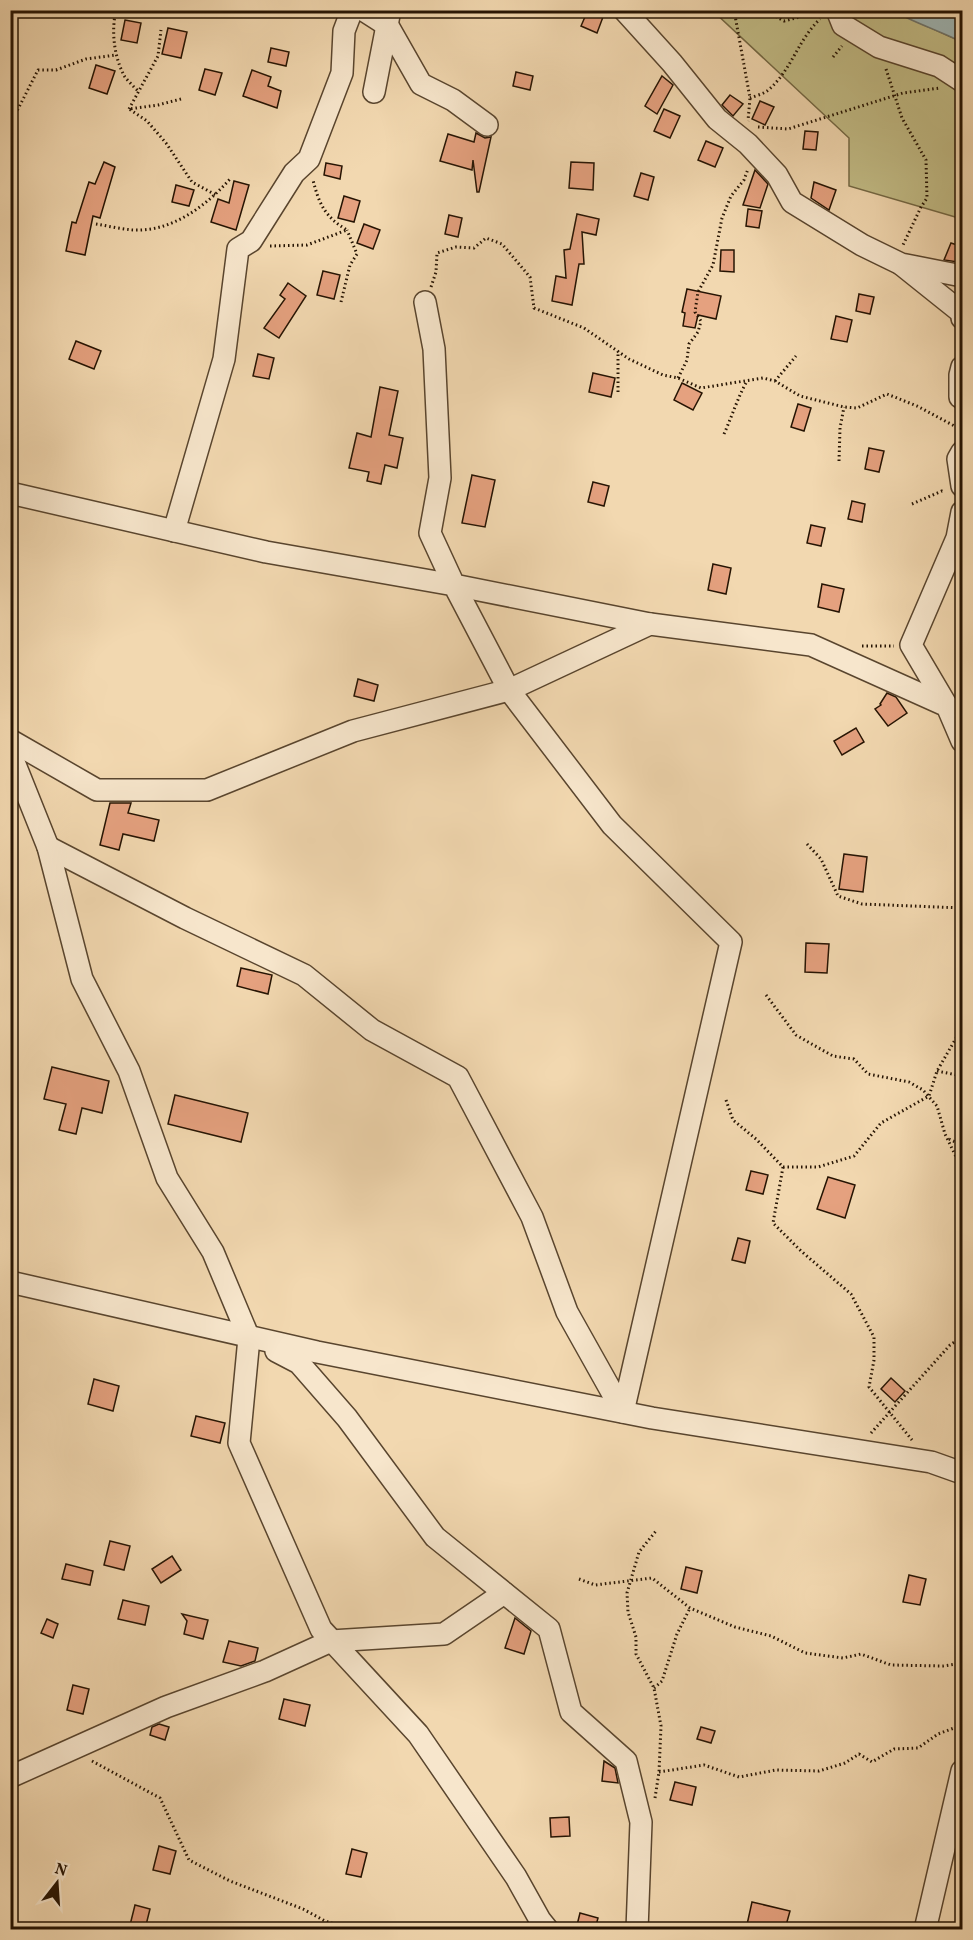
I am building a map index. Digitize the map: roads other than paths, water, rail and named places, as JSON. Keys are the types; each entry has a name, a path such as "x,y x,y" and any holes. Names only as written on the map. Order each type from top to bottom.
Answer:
{"street":[{"path":"174,531 224,359 238,249 251,241 294,173 309,159 342,73 344,31 352,10"},
{"path":"363,10 389,18 421,84 453,100 487,125"},
{"path":"624,10 717,118 749,141 777,176 792,202 862,245 901,264 962,312 963,318"},
{"path":"837,10 843,25 879,47 939,66 954,84"},
{"path":"374,92 389,18"},
{"path":"901,264 963,276"},
{"path":"425,302 434,349 440,478 430,533 454,585 509,690 612,825 731,942 623,1412"},
{"path":"960,397 960,375 963,367"},
{"path":"963,452 958,459 957,538 911,645 947,706 963,741"},
{"path":"10,493 266,552 454,585 650,624 811,645 947,706"},
{"path":"10,740 97,790 207,790 353,731 509,690 650,624"},
{"path":"10,752 48,847 82,980 129,1071 167,1178 213,1252 249,1338 239,1443 321,1629 418,1734 516,1877 540,1920 548,1929"},
{"path":"48,847 185,918 304,975 372,1030 458,1077 532,1217 567,1312 623,1412"},
{"path":"10,1282 249,1338 652,1418 931,1462 963,1473"},
{"path":"249,1338 299,1363 347,1418 435,1537 549,1629 571,1712 626,1761 641,1822 637,1929"},
{"path":"10,1777 166,1707 265,1671 331,1641 444,1634 504,1593"},
{"path":"925,1929 963,1771"}],"water":[{"path":"893,11 962,11 962,42 910,19"}]}
